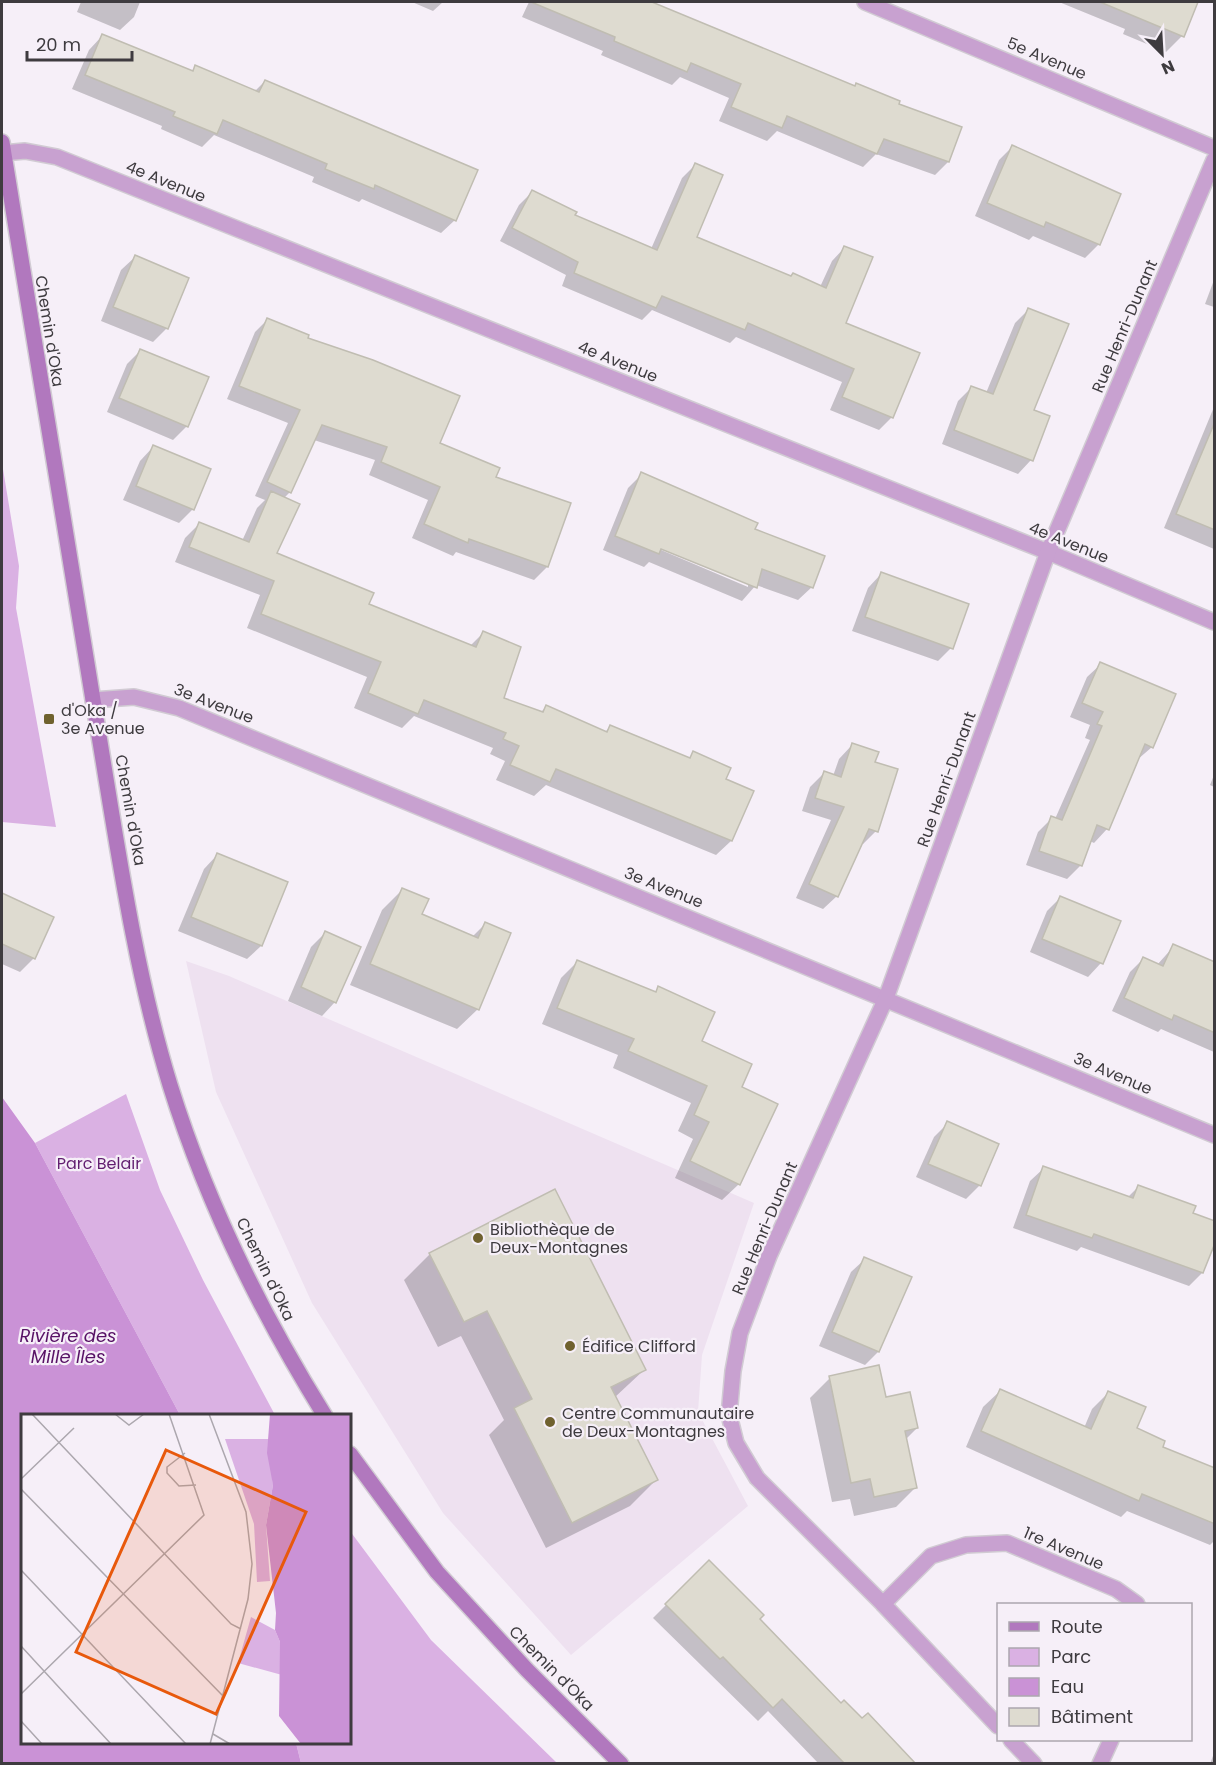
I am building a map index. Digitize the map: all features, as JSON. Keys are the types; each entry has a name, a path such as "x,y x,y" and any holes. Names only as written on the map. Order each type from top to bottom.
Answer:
{"main road":[{"name":"Chemin d'Oka","path":"2,148 93,700 138,946 173,1093 199,1167 238,1255 277,1333 324,1414"},
{"name":"Chemin d'Oka","path":"351,1455 409,1537 450,1587 621,1764"}],"street":[{"name":"5e Avenue","path":"865,2 1215,148"},
{"name":"4e Avenue","path":"2,148 57,157 1048,552 1215,622"},
{"name":"Rue Henri-Dunant","path":"883,1604 757,1479 736,1443 729,1415 740,1333 769,1256 886,998 1048,552 1215,160"},
{"name":"3e Avenue","path":"93,700 134,697 179,708 1215,1135"},
{"name":"1re Avenue","path":"883,1604 931,1556 966,1545 1007,1543 1116,1589 1134,1603"},
{"path":"883,1604 997,1724"},
{"path":"1012,1741 1034,1764"},
{"path":"1100,1764 1111,1741"}],"shaded area":[{"path":"186,961 229,976 754,1203 702,1355 698,1412 748,1506 571,1655 443,1513 312,1303 216,1092"}],"green space":[{"path":"2,463 19,566 16,608 56,827 2,822"},
{"name":"Parc Belair","path":"126,1094 160,1190 203,1280 274,1414 179,1414 35,1143"},
{"path":"351,1532 431,1640 557,1763 301,1763 296,1744 351,1744"}],"water":[{"name":"Rivière des Mille Îles","path":"2,1097 35,1143 179,1414 21,1414 21,1744 296,1744 301,1763 2,1763"}],"building":[{"path":"531,2 652,2 855,86 856,83 900,101 899,104 962,127 949,162 884,139 877,154 787,116 782,128 731,107 741,84 691,63 687,72 614,41 615,37"},
{"path":"1100,2 1198,2 1184,37"},
{"path":"102,34 193,71 195,65 259,92 265,80 478,170 456,221 375,185 374,189 325,169 327,164 223,120 217,134 173,116 175,112 85,75"},
{"path":"1012,145 1121,194 1100,245 1046,222 1044,227 987,203"},
{"path":"695,163 723,175 697,237 791,276 793,273 826,288 844,246 873,257 846,323 920,353 893,418 842,397 854,369 748,323 745,330 662,296 656,308 574,273 578,262 512,228 532,190 577,212 575,215 657,250"},
{"path":"135,255 189,278 168,329 113,307"},
{"path":"1028,308 1069,324 1034,410 1050,416 1033,461 954,430 971,386 993,394"},
{"path":"267,318 309,335 308,338 373,360 460,396 440,443 500,468 496,477 571,503 548,567 469,539 468,543 424,524 440,487 381,462 387,447 322,425 291,493 267,482 300,410 239,386"},
{"path":"140,349 209,377 188,427 119,398"},
{"path":"1215,424 1215,530 1176,514"},
{"path":"153,445 211,469 194,510 136,486"},
{"path":"641,472 758,523 755,529 825,556 813,588 762,569 757,588 661,549 659,554 615,536"},
{"path":"271,491 300,504 277,553 374,593 369,604 476,647 483,631 521,647 504,698 543,712 546,705 607,732 610,725 690,758 693,751 731,768 726,779 754,791 732,841 556,769 550,782 510,765 519,746 503,739 506,733 424,700 418,714 368,693 381,662 261,614 274,581 189,547 199,522 249,542"},
{"path":"881,572 969,604 953,649 865,617"},
{"path":"1100,662 1176,694 1153,748 1145,744 1109,830 1097,825 1082,866 1039,851 1051,816 1062,820 1102,726 1097,724 1103,712 1082,703"},
{"path":"852,743 879,752 875,762 898,769 878,832 869,829 838,897 809,884 844,807 815,798 824,771 841,777"},
{"path":"217,853 288,882 262,946 191,917"},
{"path":"402,888 429,899 422,914 478,938 485,922 511,933 479,1010 370,964"},
{"path":"2,893 54,917 35,959 2,944"},
{"path":"1060,896 1121,921 1103,964 1042,939"},
{"path":"325,931 361,947 336,1003 301,987"},
{"path":"1173,944 1215,962 1215,1033 1174,1015 1172,1020 1124,998 1143,957 1163,966"},
{"path":"577,960 656,992 658,986 715,1012 702,1041 752,1064 742,1087 778,1104 740,1185 690,1161 709,1122 694,1115 707,1086 628,1051 634,1039 557,1008"},
{"path":"947,1121 999,1144 981,1186 928,1164"},
{"path":"1043,1166 1133,1198 1138,1185 1196,1206 1193,1213 1215,1221 1215,1243 1203,1273 1094,1234 1092,1238 1026,1215"},
{"name":"Édifice Clifford","path":"555,1189 646,1370 611,1387 658,1480 572,1523 514,1408 532,1399 487,1311 464,1322 429,1253"},
{"path":"864,1257 912,1277 879,1352 832,1332"},
{"path":"879,1365 886,1397 910,1392 918,1428 905,1431 917,1488 874,1497 870,1479 851,1483 829,1376"},
{"path":"1000,1389 1091,1429 1108,1391 1146,1407 1137,1428 1165,1441 1163,1447 1215,1468 1215,1524 1142,1494 1139,1501 981,1431"},
{"path":"709,1560 764,1615 760,1619 841,1703 844,1700 862,1718 868,1713 916,1764 845,1764 782,1699 773,1708 723,1657 720,1659 665,1604"}],"place":[{"name":"d'Oka / 3e Avenue","path":"49,719"},
{"name":"Bibliothèque de Deux-Montagnes","path":"478,1238"},
{"name":"Édifice Clifford","path":"570,1346"},
{"name":"Centre Communautaire de Deux-Montagnes","path":"550,1422"}]}
